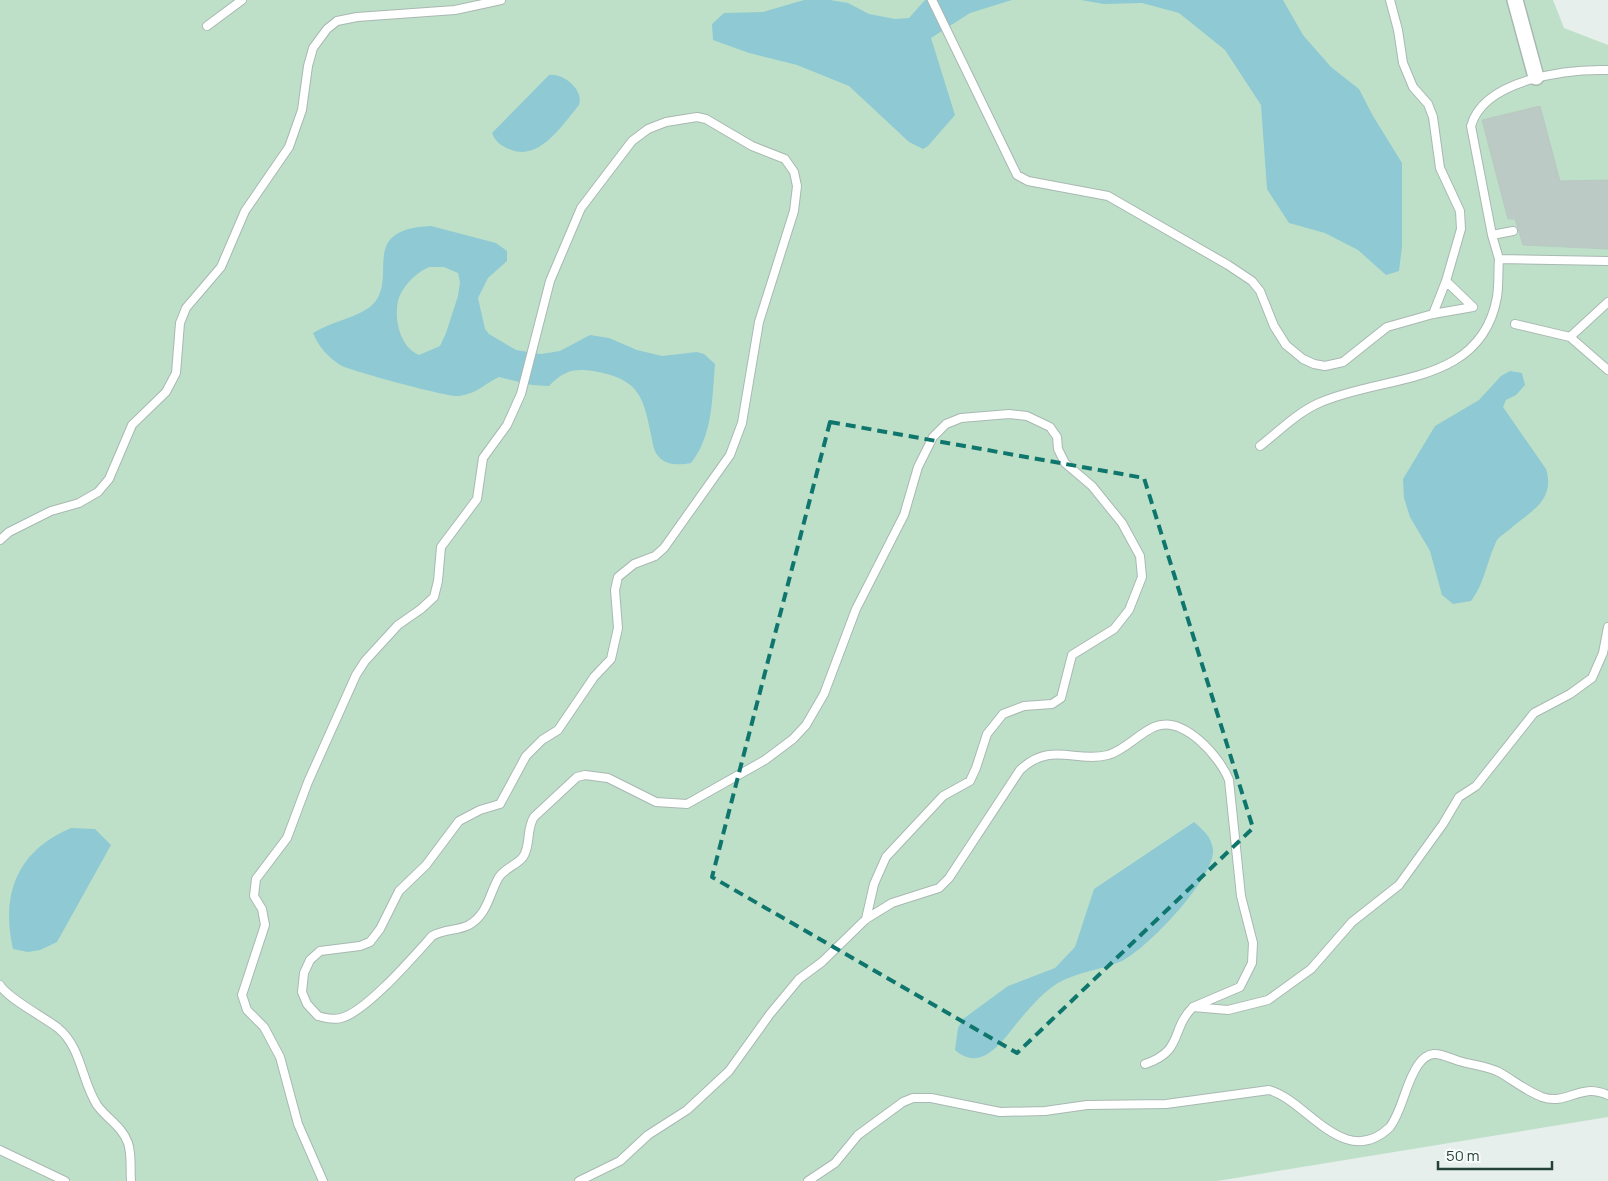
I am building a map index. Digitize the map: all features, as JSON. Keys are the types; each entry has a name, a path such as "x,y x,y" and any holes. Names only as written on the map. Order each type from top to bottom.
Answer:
{"street":[{"path":"1515,0 1536,77"}],"lane":[{"path":"207,26 242,0"},
{"path":"0,540 9,532 51,511 79,502 98,492 109,480 132,425 166,392 176,373 180,323 186,308 221,267 245,211 289,147 302,110 308,66 313,48 327,29 337,21 357,17 456,10 502,0"},
{"path":"932,0 1017,174 1028,181 1108,196 1252,281 1260,291 1280,337 1286,345 1303,359 1319,365 1334,365 1343,362 1387,327 1433,314 1473,308 1446,281"},
{"path":"1390,0 1398,30 1403,63 1413,87 1428,104 1433,117 1440,168 1460,211 1461,229 1446,281 1433,314"},
{"path":"1260,446 1317,404 1350,392 1433,373 1468,352 1482,337 1494,305 1499,258 1492,235 1471,126 1474,116 1491,99 1536,77 1582,69 1608,70"},
{"path":"323,1181 298,1124 280,1057 264,1026 247,1010 242,995 265,926 262,909 254,896 256,879 289,834 308,782 356,675 365,661 398,625 421,609 434,596 438,582 441,547 477,499 483,458 506,425 521,394 550,281 581,208 632,141 648,129 666,122 697,117 706,119 752,146 785,159 794,172 797,186 794,211 759,322 742,423 730,455 664,548 655,556 634,564 618,578 615,590 618,628 611,660 594,676 558,730 542,740 526,756 500,804 480,810 459,821 426,865 399,891 380,929 370,942 360,946 320,951 310,960 304,973 302,992 307,1004 318,1016 343,1018 368,1002 432,936 443,930 467,926 474,921 487,906 500,876 523,857 529,824 577,776 601,775 656,802 687,804 766,760 793,740 806,725 824,694 856,609 904,515 918,467 933,437 946,424 961,418 1009,414 1027,416 1050,426 1057,437 1058,449 1065,463 1092,486 1122,523 1140,556 1142,578 1129,610 1114,629 1072,656 1061,698 1052,704 1014,708 995,721 987,734 970,781 943,796 886,857 874,884 866,919"},
{"path":"1492,235 1513,231"},
{"path":"1499,258 1608,261"},
{"path":"1570,337 1608,302"},
{"path":"1515,324 1570,337 1608,370"},
{"path":"1193,1007 1228,1010 1268,1000 1311,969 1352,922 1398,885 1443,824 1459,797 1476,786 1534,713 1570,694 1592,678 1604,653 1608,627"},
{"path":"579,1181 620,1161 648,1135 687,1110 729,1071 770,1014 800,979 822,962 866,919 892,903 939,888 950,878 1020,770 1032,758 1056,754 1109,754 1156,726 1176,727 1198,738 1219,758 1229,780 1241,896 1253,942 1250,971 1240,987 1193,1007 1187,1014 1174,1045 1167,1054 1146,1064"},
{"path":"0,985 58,1028 70,1041 80,1060 91,1094 98,1107 117,1125 127,1141 131,1158 131,1181"},
{"path":"808,1181 835,1163 858,1135 903,1102 913,1098 931,1098 1000,1112 1044,1111 1087,1105 1166,1104 1269,1090 1281,1096 1324,1130 1355,1140 1367,1140 1382,1135 1390,1127 1418,1065 1431,1054 1446,1054 1457,1060 1484,1066 1501,1073 1512,1082 1549,1098 1557,1099 1592,1090 1608,1096"},
{"path":"0,1150 65,1181"}],"highlighted area":[{"path":"830,422 1144,478 1253,828 1017,1053 712,877"}],"green space":[{"path":"0,0 1553,0 1564,28 1608,45 1608,1117 1217,1181 0,1181"}],"water":[{"path":"804,0 830,0 848,3 869,14 895,19 909,18 925,0 1012,0 970,13 931,38 955,115 928,146 923,149 909,142 849,86 797,65 749,53 713,40 712,24 724,13 763,12"},
{"path":"1081,0 1283,0 1303,35 1331,67 1359,89 1402,163 1402,247 1399,271 1386,275 1358,250 1325,233 1289,223 1267,189 1261,105 1225,50 1179,13 1142,3 1104,4"},
{"path":"549,75 566,79 571,83 578,93 579,105 558,131 540,146 530,151 520,152 501,145 492,133"},
{"path":"431,226 496,243 507,251 507,261 488,278 478,298 485,329 489,334 516,350 541,354 560,351 590,335 609,338 637,350 662,356 697,352 704,354 715,364 712,403 704,441 691,463 670,463 659,457 654,447 641,399 629,384 608,374 574,370 559,377 549,386 532,385 499,377 476,391 458,396 362,373 340,365 331,358 321,347 313,333 370,307 379,296 386,246 393,236 408,229","holes":["429,267 444,267 458,273 460,282 458,296 440,346 419,355 407,346 400,332 397,316 398,301 406,285 419,273"]},
{"path":"1510,371 1522,373 1525,385 1516,395 1506,400 1503,407 1546,469 1547,490 1539,505 1497,540 1480,587 1471,601 1453,604 1442,595 1430,551 1410,517 1404,498 1403,479 1435,426 1479,400 1501,376"},
{"path":"1194,822 1210,840 1213,849 1211,861 1204,877 1192,894 1163,928 1122,961 1073,976 1052,987 1021,1018 998,1046 982,1057 965,1056 955,1050 958,1028 963,1019 1008,986 1055,968 1075,947 1094,889"},
{"path":"71,828 95,829 111,845 57,942 40,950 28,952 13,949 9,909 12,891 18,875 26,861 38,848 53,837"}],"building":[{"path":"1540,106 1560,181 1608,180 1608,249 1523,245 1515,219 1508,219 1482,120"}]}
